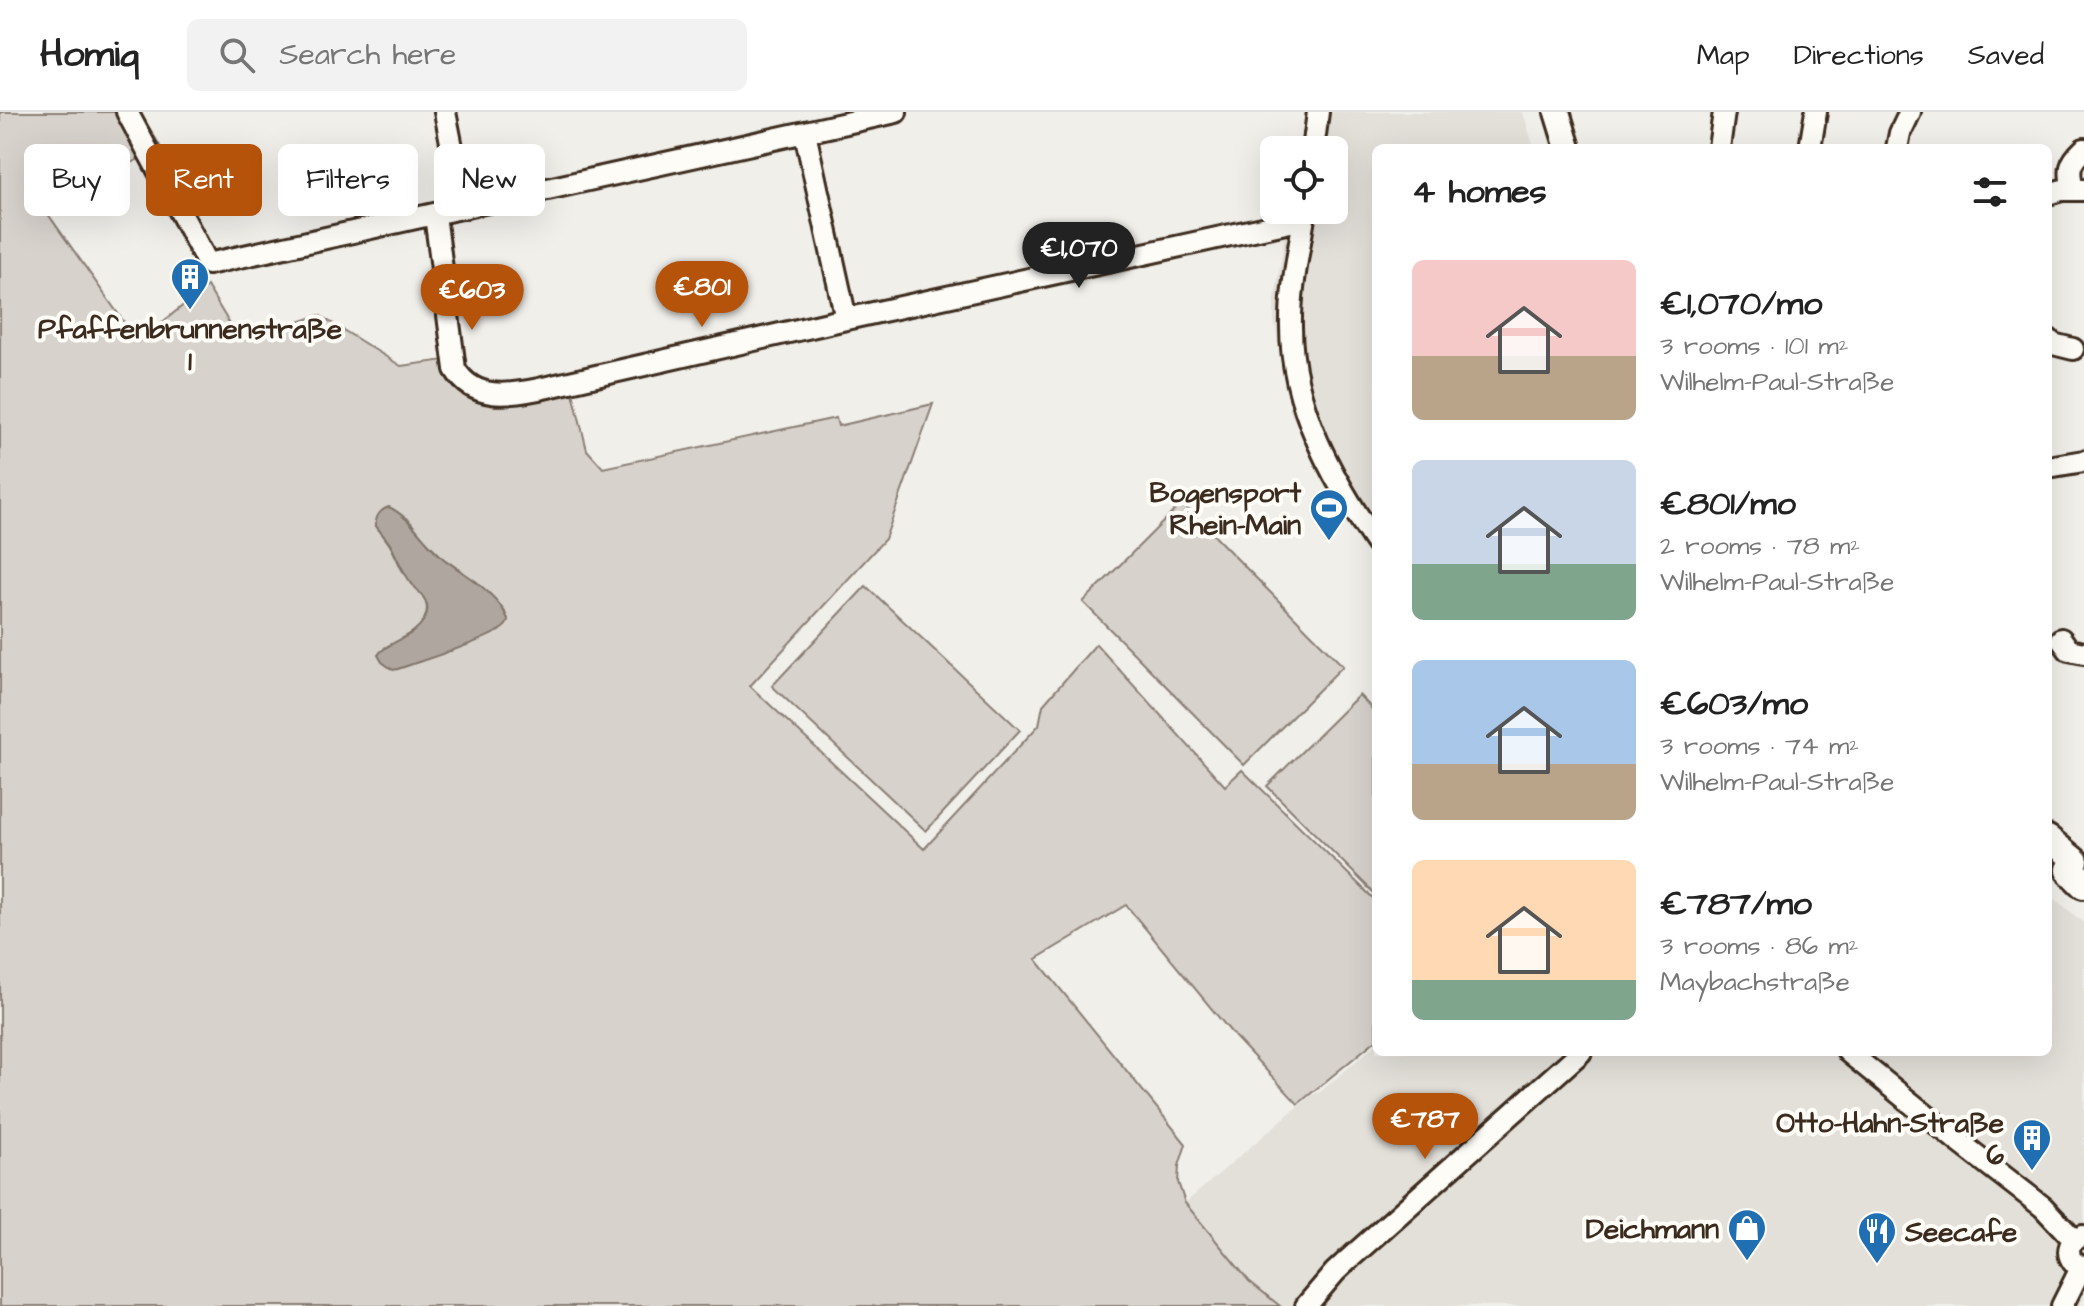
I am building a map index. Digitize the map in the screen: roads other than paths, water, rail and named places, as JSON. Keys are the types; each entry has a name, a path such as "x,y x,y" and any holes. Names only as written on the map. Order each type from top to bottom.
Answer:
{"main road":[{"path":"1557,112 1567,144"},
{"path":"2052,842 2079,871"},
{"path":"2052,850 2079,871"}],"street":[{"path":"127,112 208,264 434,215"},
{"path":"445,112 451,144"},
{"path":"545,190 896,112"},
{"path":"1315,136 1318,112"},
{"path":"1720,144 1724,112"},
{"path":"1811,144 1816,112"},
{"path":"1898,144 1910,112"},
{"path":"805,133 846,319"},
{"path":"2052,193 2079,189 2069,174 2084,149"},
{"path":"435,216 455,369 464,381 482,392 512,394 1260,224"},
{"path":"1303,224 1291,324 1296,374 1314,433 1331,471 1372,537"},
{"path":"2052,343 2073,349"},
{"path":"2052,466 2084,461"},
{"path":"2061,639 2069,650 2084,653"},
{"path":"1306,1306 1349,1259 1577,1056"},
{"path":"1853,1056 2079,1238 2071,1244 2069,1253 2073,1262 2082,1268 2062,1306"}],"place":[{"name":"Pfaffenbrunnenstraße 1","path":"190,311"},
{"name":"Bogensport Rhein-Main","path":"1329,542"},
{"name":"Otto-Hahn-Straße 6","path":"2032,1172"},
{"name":"Deichmann","path":"1747,1262"},
{"name":"Seecafe","path":"1877,1265"}]}
